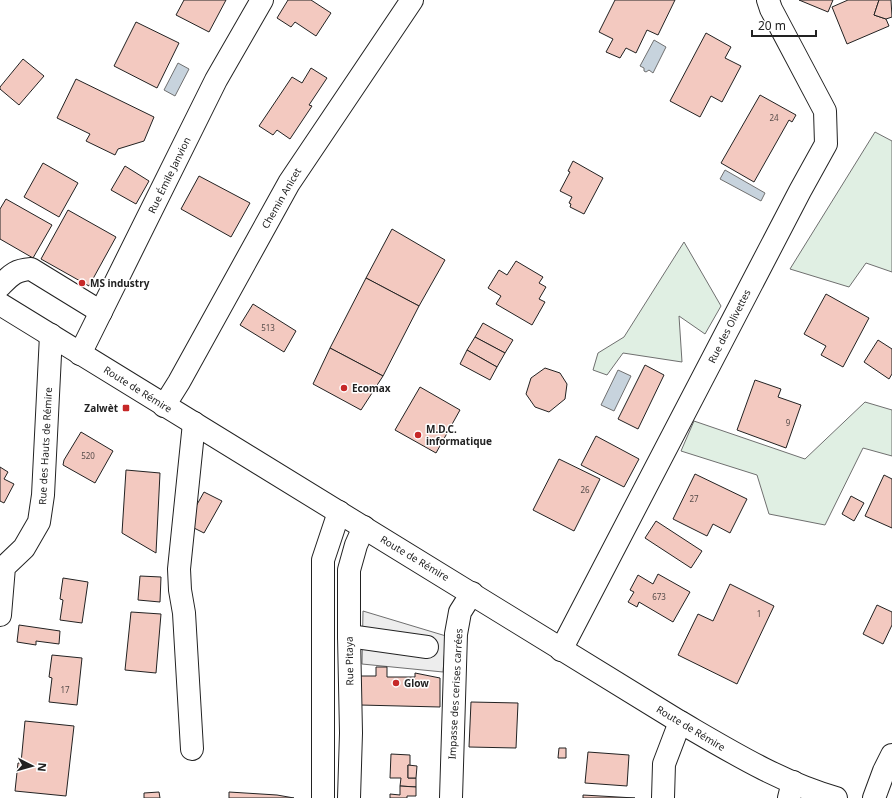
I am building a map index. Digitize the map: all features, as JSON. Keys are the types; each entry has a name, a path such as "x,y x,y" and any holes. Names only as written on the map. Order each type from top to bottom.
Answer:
{"street":[{"name":"Rue Émile Janvion","path":"80,354 216,80 262,0"},
{"name":"Chemin Anicet","path":"164,406 183,375 288,183 412,0"},
{"name":"Rue des Olivettes","path":"561,650 800,191 826,144 825,111 771,9 768,0"},
{"path":"0,286 10,276 19,270 31,269 101,312"},
{"name":"Route de Rémire","path":"0,304 164,406 472,593 561,650 750,763 791,790 813,791 836,798"},
{"name":"Rue des Hauts de Rémire","path":"0,616 4,567 24,548 39,522 43,495 51,335"},
{"path":"192,749 184,613 180,590 179,569 194,423"},
{"path":"323,798 323,560 339,512"},
{"name":"Rue Pitaya","path":"349,798 351,733 349,636 350,570 356,545 364,527"},
{"name":"Impasse des cerises carrées","path":"451,798 456,634 460,612 472,593"},
{"path":"349,636 427,647"},
{"path":"663,798 664,764 680,722"},
{"path":"874,798 884,771 892,756"}],"green space":[{"path":"875,132 892,141 892,272 866,263 849,287 790,269"},
{"path":"684,242 721,306 705,334 679,316 682,362 623,353 607,375 593,370 598,353 624,337"},
{"path":"865,402 892,410 892,456 863,448 825,525 769,514 757,475 681,451 694,421 805,459"}],"shaded area":[{"path":"654,40 666,47 653,73 649,70 646,72 644,71 644,68 640,66"},
{"path":"178,63 189,69 175,96 164,90"},
{"path":"725,170 765,193 761,201 720,179"},
{"path":"618,370 631,376 614,411 601,405"},
{"path":"363,611 446,636 443,672 362,664"}],"building":[{"path":"184,0 226,0 209,32 176,15"},
{"path":"288,0 311,0 331,13 316,36 295,22 291,27 277,18"},
{"path":"615,0 675,0 658,35 647,30 636,53 626,48 620,58 606,52 613,39 599,32"},
{"path":"799,0 833,0 828,12"},
{"path":"848,0 879,0 874,15 886,19 889,26 847,44 832,7"},
{"path":"879,0 891,0 892,17 886,19 874,15"},
{"path":"136,22 179,43 157,88 114,66"},
{"path":"706,33 731,47 725,58 741,66 722,102 711,96 700,117 670,101"},
{"path":"23,59 44,76 19,105 0,89 0,87"},
{"path":"311,68 327,78 309,105 312,106 290,139 277,130 273,135 259,126 292,77 302,83"},
{"path":"76,79 154,117 144,141 118,149 115,155 86,141 90,134 57,118"},
{"path":"760,95 796,115 792,122 789,120 754,182 721,163"},
{"path":"573,161 603,178 584,214 570,207 571,204 569,203 572,197 560,191 570,172 568,171"},
{"path":"43,163 78,183 59,217 24,197"},
{"path":"125,166 149,181 136,204 111,190"},
{"path":"199,176 250,203 231,237 181,209"},
{"path":"6,199 52,225 33,258 0,239 0,209"},
{"path":"68,210 116,237 89,286 41,259"},
{"path":"392,229 445,260 419,306 366,278"},
{"path":"516,261 543,277 539,283 546,287 539,299 545,302 532,325 496,304 501,296 488,288 499,270 507,275"},
{"path":"366,278 419,306 383,376 330,348"},
{"path":"826,294 869,318 843,367 821,355 826,346 804,334"},
{"path":"253,304 296,331 284,352 240,325"},
{"path":"483,323 513,340 505,353 475,337"},
{"path":"475,337 505,353 497,367 467,350"},
{"path":"878,340 892,349 892,374 889,379 864,362"},
{"path":"330,348 383,376 361,410 313,384"},
{"path":"467,350 497,367 490,380 460,364"},
{"path":"645,365 664,375 638,429 618,419"},
{"path":"545,368 560,373 567,384 565,399 549,412 535,407 526,394 531,378"},
{"path":"755,380 781,389 778,397 801,405 786,448 737,430"},
{"path":"420,387 460,410 436,453 395,430"},
{"path":"81,432 113,451 95,483 63,465 64,460"},
{"path":"596,436 639,459 624,487 581,465"},
{"path":"559,459 600,479 574,531 533,510"},
{"path":"0,467 8,472 4,479 14,484 4,503 0,501"},
{"path":"126,470 160,473 156,553 122,533"},
{"path":"695,474 747,499 730,533 713,524 707,536 673,519"},
{"path":"884,475 892,479 892,528 865,516"},
{"path":"204,492 222,501 204,533 186,524"},
{"path":"851,496 864,503 854,521 842,514"},
{"path":"656,521 702,551 691,568 645,538"},
{"path":"658,574 690,592 673,622 639,602 637,607 628,602 634,592 630,590 638,575 653,584"},
{"path":"140,576 161,577 160,602 138,600"},
{"path":"63,578 88,582 82,623 60,620 63,600 60,599"},
{"path":"730,584 774,606 737,684 678,655 698,614 713,621"},
{"path":"877,605 892,612 892,625 883,644 863,634"},
{"path":"131,612 161,614 156,673 125,670"},
{"path":"19,625 60,631 59,644 36,641 36,645 17,642"},
{"path":"52,655 82,658 77,705 49,702 52,678 49,677"},
{"path":"376,667 387,667 387,677 415,677 415,673 440,678 440,707 360,705 360,676 376,676"},
{"path":"471,702 518,703 516,748 469,747"},
{"path":"25,721 74,726 66,796 15,791 18,763 21,763"},
{"path":"559,748 566,748 566,758 558,758"},
{"path":"588,752 629,755 627,786 585,783"},
{"path":"391,754 410,755 408,778 416,778 416,787 400,786 401,778 390,778"},
{"path":"408,765 417,766 416,778 408,778"},
{"path":"400,786 416,787 416,796 407,796 407,798 390,798 390,794 400,795"},
{"path":"159,792 160,798 144,798 144,793"},
{"path":"229,792 277,795 294,798 229,798"},
{"path":"583,795 635,798 583,798"}],"place":[{"name":"MS industry","path":"82,283"},
{"name":"Ecomax","path":"344,388"},
{"name":"Zalwèt","path":"126,408"},
{"name":"M.D.C. informatique","path":"418,435"},
{"name":"Glow","path":"396,683"}]}
